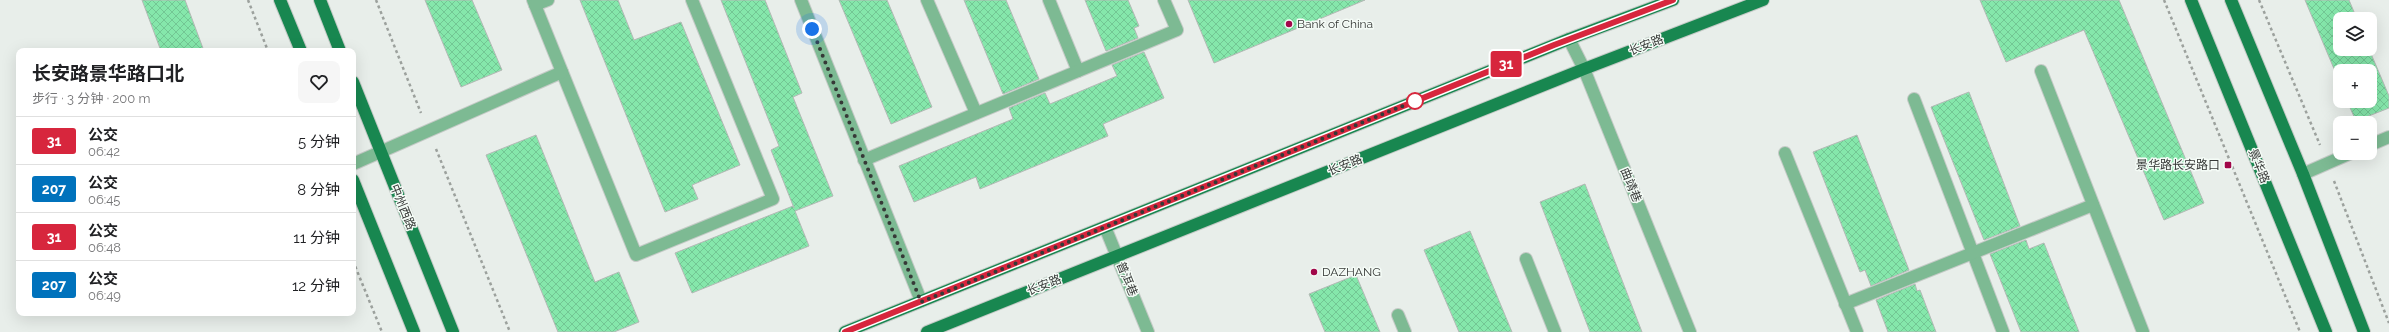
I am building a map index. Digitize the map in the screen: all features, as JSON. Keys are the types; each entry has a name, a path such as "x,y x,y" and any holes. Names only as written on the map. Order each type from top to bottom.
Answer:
{"main road":[{"path":"280,0 300,48"},
{"path":"320,0 339,48"},
{"path":"845,332 1569,39 1673,0"},
{"name":"长安路","path":"927,332 1584,69 1763,0"},
{"name":"景华路","path":"2191,0 2326,332"},
{"path":"2231,0 2303,174 2364,332"},
{"name":"中州西路","path":"356,90 453,332"},
{"path":"356,187 414,332"}],"lane":[{"path":"548,0 534,3 636,255 773,199 692,0"},
{"path":"800,0 921,302"},
{"path":"928,0 976,113"},
{"path":"1049,0 1078,71"},
{"path":"864,160 1176,30 1164,0"},
{"name":"曲靖巷","path":"1569,39 1584,69 1690,332"},
{"path":"2041,71 2144,332"},
{"path":"356,163 562,72"},
{"path":"1914,99 2003,332"},
{"path":"2377,142 2389,137"},
{"path":"1784,153 1857,332"},
{"path":"2303,174 2335,160"},
{"path":"1846,304 2093,205"},
{"name":"普洱巷","path":"1105,227 1148,332"},
{"path":"1526,259 1555,332"},
{"path":"1398,315 1405,332"}],"path":[{"path":"248,0 267,48"},
{"path":"376,0 510,332"},
{"path":"2164,0 2300,332"},
{"path":"356,268 382,332"}],"building":[{"path":"142,0 185,0 203,48 160,48"},
{"path":"425,0 472,0 502,70 461,87"},
{"path":"580,0 618,0 634,40 681,22 740,165 692,185 698,199 665,212"},
{"path":"721,0 765,0 802,93 793,97 833,196 795,211 809,246 692,293 675,253 793,206 794,208 771,150 779,146"},
{"path":"839,0 887,0 932,107 891,124"},
{"path":"964,0 1006,0 1039,79 1003,94"},
{"path":"1085,0 1128,0 1139,26 1134,28 1138,38 1106,51"},
{"path":"1188,0 1365,0 1214,63"},
{"path":"1980,0 2119,0 2204,203 2164,220 2084,30 2006,62"},
{"path":"2305,0 2349,0 2354,12 2333,12 2333,56 2372,56 2375,64 2333,64 2333,66"},
{"path":"1144,52 1164,98 1103,124 1108,136 980,189 976,177 914,202 899,166 1013,119 1009,108 1045,93 1050,104 1117,76 1112,65"},
{"path":"2377,68 2389,96 2389,108 2369,116 2354,116 2350,108 2377,108"},
{"path":"1969,92 2020,226 1984,240 1931,107"},
{"path":"536,135 595,282 619,272 639,322 614,332 558,332 486,155"},
{"path":"1857,135 1909,270 1871,286 1865,270 1860,272 1813,152"},
{"path":"1585,184 1642,332 1590,332 1540,202"},
{"path":"1470,231 1512,332 1459,332 1424,250"},
{"path":"2026,240 2029,249 2044,243 2079,332 2021,332 1990,254"},
{"path":"1356,275 1380,332 1325,332 1309,294"},
{"path":"1915,284 1917,291 1920,290 1936,332 1888,332 1876,300"}],"bus line":[{"name":"31","path":"845,332 1554,45 1673,0"}],"place":[{"name":"Bank of China","path":"1289,24"},
{"name":"景华路长安路口","path":"2228,165"},
{"name":"DAZHANG","path":"1314,272"}],"route":[{"path":"812,29 921,302 1415,101"}]}
